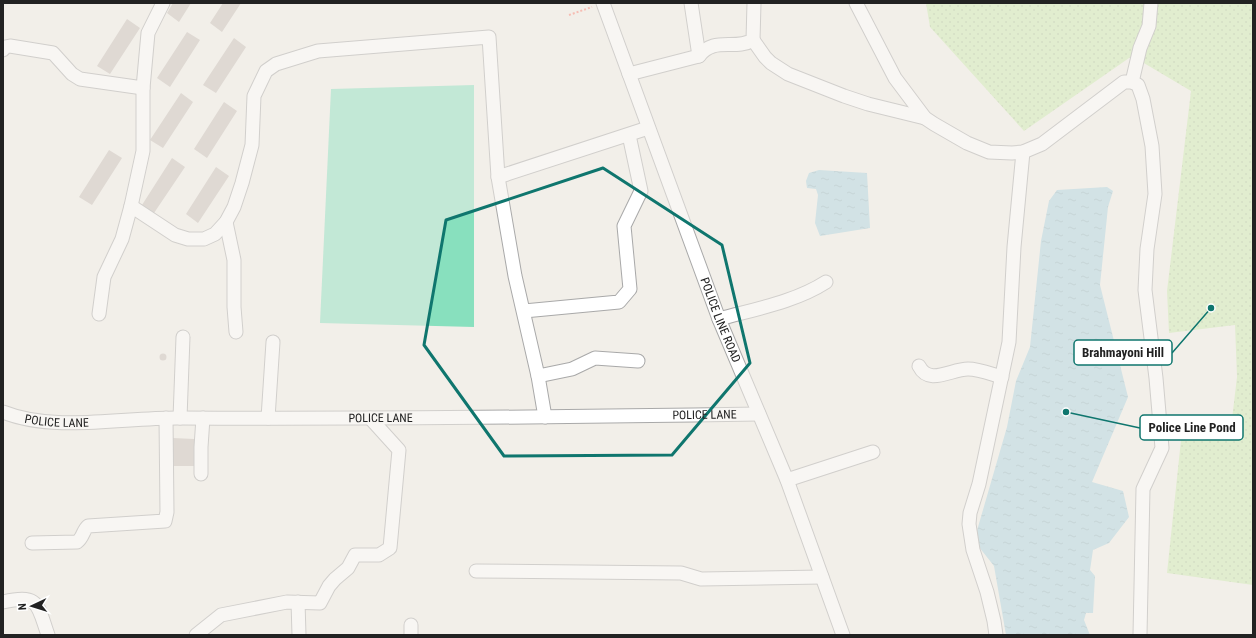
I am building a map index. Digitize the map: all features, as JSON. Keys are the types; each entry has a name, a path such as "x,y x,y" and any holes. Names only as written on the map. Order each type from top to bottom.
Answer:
{"street":[{"path":"99,314 104,277 122,239 143,151 143,88 148,33 163,3"},
{"path":"691,3 699,56"},
{"path":"754,3 753,40 765,57 778,69 801,80 868,104 925,118"},
{"path":"856,3 895,78 925,118 967,143 989,152 1006,154 1023,152 1042,144 1124,82 1132,82 1138,85 1143,99 1152,146 1155,194 1147,249 1145,290 1156,378 1162,448 1143,489 1140,635"},
{"path":"1132,82 1140,48 1149,26 1151,3"},
{"name":"POLICE LINE ROAD","path":"599,4 629,74 719,319 787,480 843,635"},
{"path":"131,206 175,235 188,239 204,239 215,234 226,222 236,201 252,145 254,96 266,71 276,64 318,51 489,37 498,177 515,276 538,376 545,417"},
{"path":"629,74 699,56 708,47 722,44 746,44 753,40"},
{"path":"3,50 5,47 10,46 47,51 57,56 72,74 80,79 143,88"},
{"path":"498,177 648,128"},
{"path":"524,311 619,302 630,289 624,226 641,191 630,135"},
{"path":"996,635 994,621 973,550 969,524 970,513 979,484 1009,342 1014,248 1023,152"},
{"path":"226,222 234,260 234,307 236,332"},
{"path":"719,319 788,300 826,282"},
{"path":"180,418 183,337"},
{"path":"268,418 273,342"},
{"path":"538,376 572,369 595,358 638,361"},
{"path":"919,366 922,371 933,376 940,376 955,370 968,369 1002,377"},
{"name":"POLICE LANE","path":"3,412 10,415 39,421 72,423 166,418 545,417 759,414"},
{"path":"32,543 77,542 80,540 85,528 88,526 165,521 167,512 166,418"},
{"path":"201,474 203,418"},
{"path":"196,635 221,615 287,602 320,603 329,586 348,568 355,554 379,555 390,548 400,450 370,418"},
{"path":"787,480 873,452"},
{"path":"476,572 681,573 701,579 822,577"},
{"path":"3,602 23,599 28,599 34,602 38,608 48,635"},
{"path":"298,602 299,635"}],"path":[{"path":"569,15 599,4"}],"highlighted area":[{"path":"603,168 722,245 750,363 672,455 504,456 424,345 446,220"}],"green space":[{"path":"926,3 1253,3 1253,585 1167,573 1181,440 1230,436 1237,377 1235,325 1169,333 1167,291 1191,91 1132,56 1024,131 930,27"},
{"path":"474,85 474,327 320,323 331,89"}],"water":[{"path":"819,170 867,173 870,228 820,236 815,223 818,195 816,189 807,188 806,181 809,173"},
{"path":"1107,187 1113,191 1108,207 1100,285 1128,397 1092,482 1123,491 1129,517 1109,543 1093,550 1090,570 1095,576 1093,613 1086,613 1084,620 1090,635 1006,635 994,566 979,547 976,534 1007,427 1016,381 1030,347 1041,241 1049,201 1057,190"}],"building":[{"path":"173,3 191,3 179,22 167,13"},
{"path":"223,3 241,3 222,32 210,23"},
{"path":"127,19 140,28 110,74 97,66"},
{"path":"187,32 200,40 170,87 157,78"},
{"path":"234,38 246,47 216,93 203,85"},
{"path":"181,93 193,102 163,148 150,140"},
{"path":"224,102 237,111 207,158 194,149"},
{"path":"109,150 122,158 92,205 79,197"},
{"path":"172,158 185,167 154,213 142,205"},
{"path":"216,167 229,176 198,223 186,214"},
{"path":"163,354 166,357 163,360 160,357"},
{"path":"173,438 194,439 194,466 172,466"}],"place":[{"name":"Brahmayoni Hill","path":"1211,308"},
{"name":"Police Line Pond","path":"1066,412"}]}
